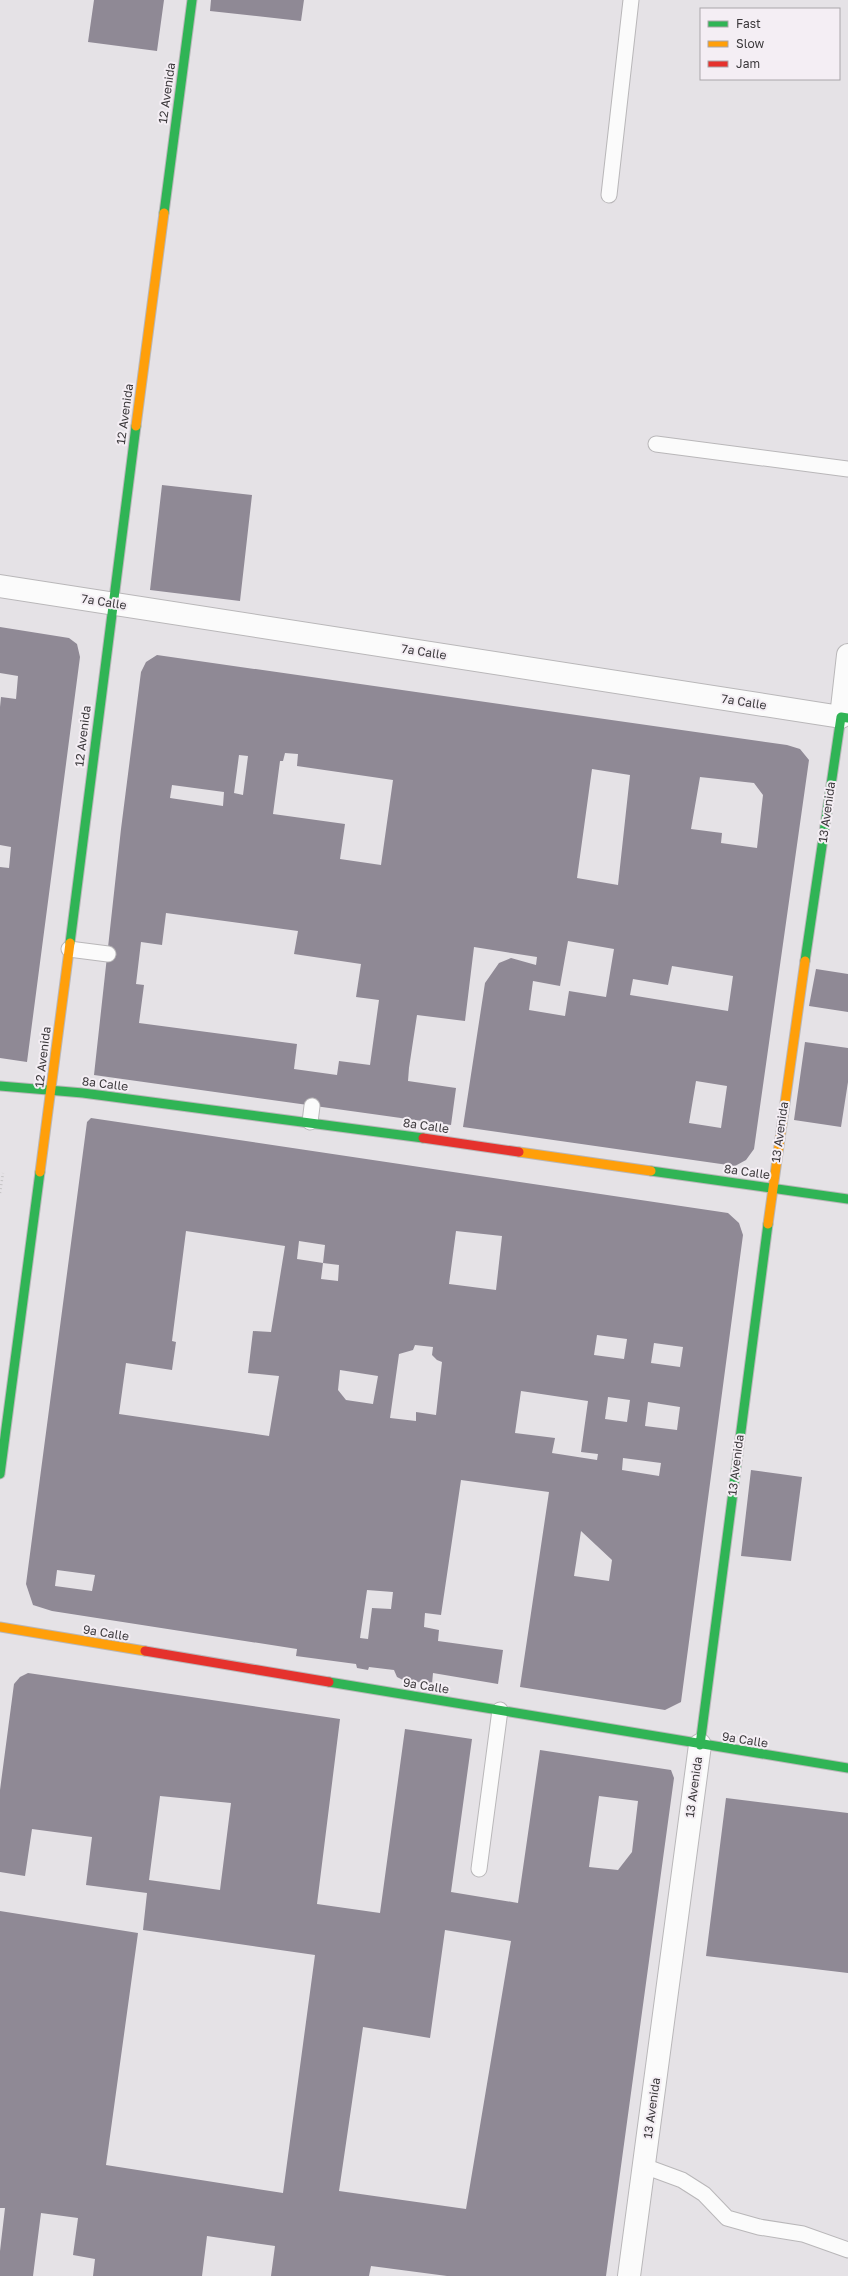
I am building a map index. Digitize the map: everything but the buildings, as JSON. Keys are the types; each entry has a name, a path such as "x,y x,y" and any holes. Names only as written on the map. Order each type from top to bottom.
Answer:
{"main road":[{"name":"12 Avenida","path":"0,1474 51,1090 112,603 192,0"},
{"name":"13 Avenida","path":"700,1745 772,1188 844,718"},
{"name":"8a Calle","path":"0,1086 51,1090 310,1122 848,1199"},
{"name":"9a Calle","path":"0,1627 500,1710 700,1745 848,1768"}],"street":[{"name":"7a Calle","path":"0,586 844,718"},
{"name":"13 Avenida","path":"844,718 848,655"},
{"name":"13 Avenida","path":"629,2276 700,1745"}],"lane":[{"path":"609,195 630,0"},
{"path":"656,444 848,469"},
{"path":"69,950 108,954"},
{"path":"310,1122 312,1106"},
{"path":"479,1870 500,1710"},
{"path":"644,2166 682,2180 704,2194 727,2218 759,2227 803,2234 848,2250"}],"path":[{"path":"0,1193 2,1173"}],"traffic: fast":[{"path":"164,213 192,0"},
{"path":"70,943 136,426"},
{"path":"805,961 841,717 848,718"},
{"path":"0,1086 83,1093 423,1138"},
{"path":"651,1171 848,1199"},
{"path":"0,1474 40,1172"},
{"path":"700,1745 768,1224"},
{"path":"329,1682 848,1768"}],"traffic: slow":[{"path":"136,426 164,213"},
{"path":"40,1172 70,943"},
{"path":"768,1224 805,961"},
{"path":"519,1152 651,1171"},
{"path":"0,1627 145,1651"}],"traffic: jam":[{"path":"423,1138 519,1152"},
{"path":"145,1651 329,1682"}]}
